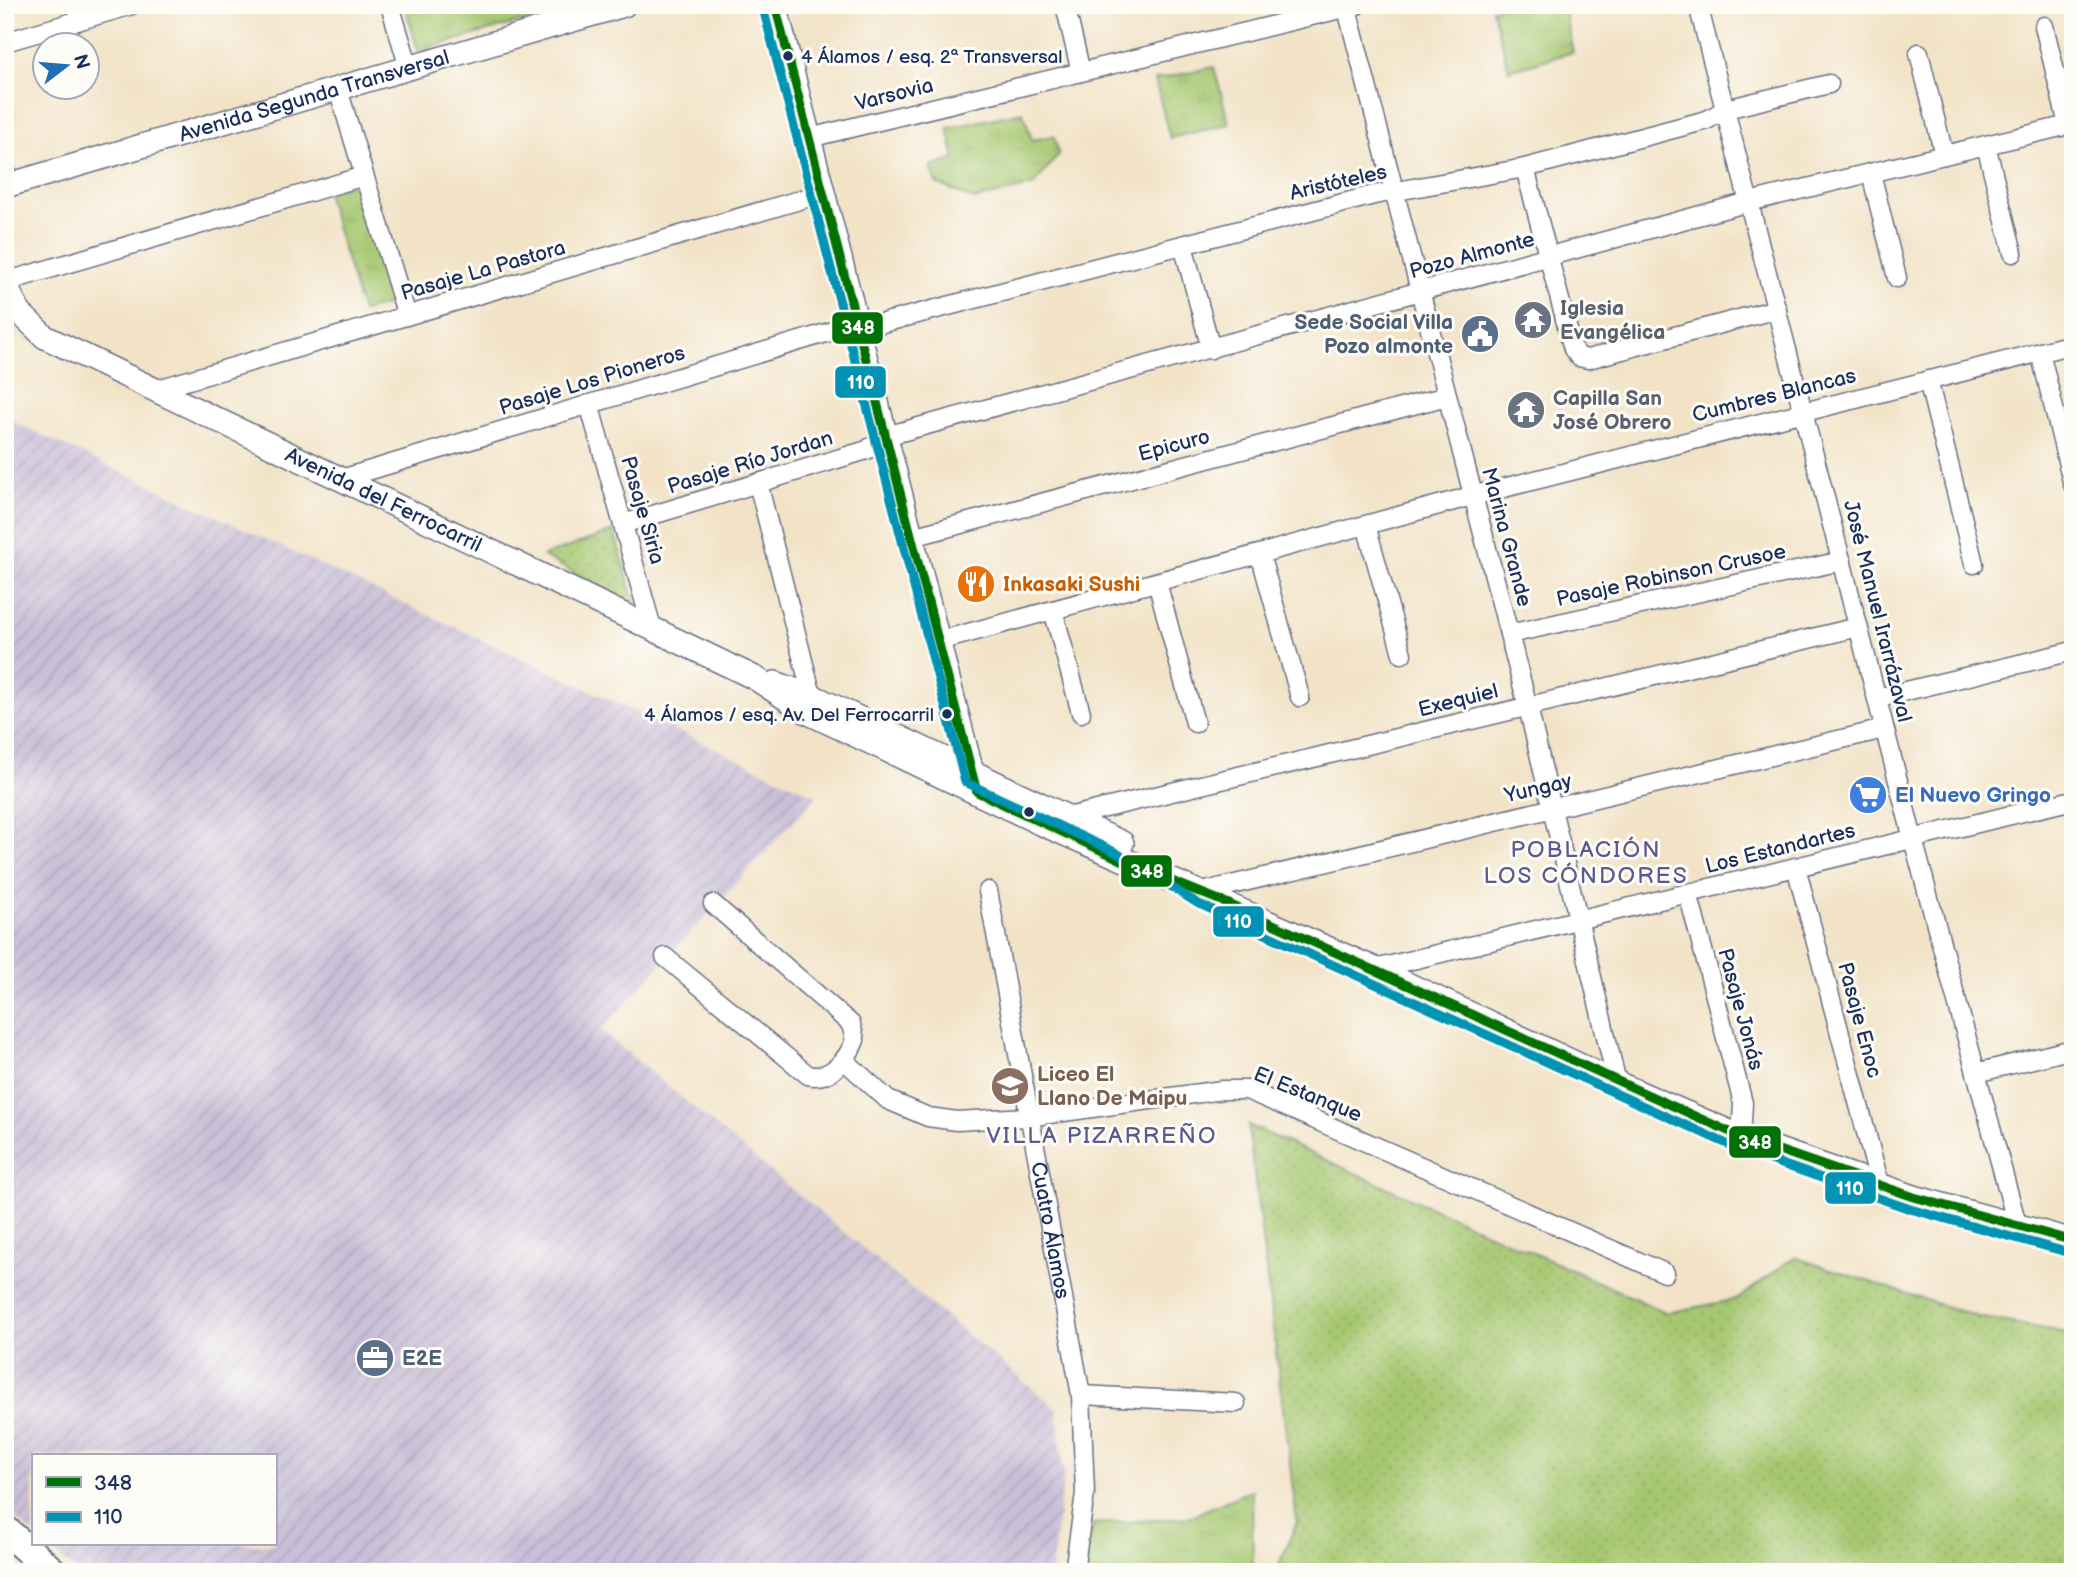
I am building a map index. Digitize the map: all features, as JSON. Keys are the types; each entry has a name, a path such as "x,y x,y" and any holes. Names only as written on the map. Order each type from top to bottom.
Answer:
{"main road":[{"path":"5,1530 53,1572"}],"street":[{"path":"5,42 132,5"},
{"path":"390,5 409,68"},
{"name":"Avenida Segunda Transversal","path":"5,186 624,5"},
{"path":"775,5 975,783"},
{"path":"1065,5 1081,72"},
{"name":"José Manuel Irarrázaval","path":"1698,5 1884,729 2018,1228"},
{"name":"Varsovia","path":"809,138 1350,6"},
{"name":"Marina Grande","path":"1350,6 1392,192 1421,293 1528,706 1617,1083"},
{"path":"2045,26 2071,125"},
{"path":"1919,52 1944,155"},
{"name":"Aristóteles","path":"858,327 1392,192 1525,167 1707,120 1726,109 1829,84"},
{"path":"338,89 407,316"},
{"name":"Pozo Almonte","path":"886,436 1749,202 2071,125"},
{"path":"1986,145 2013,253"},
{"path":"1525,167 1573,349 1579,358 1588,359 1777,309"},
{"path":"1871,173 1897,278"},
{"path":"5,283 364,176"},
{"name":"Pasaje La Pastora","path":"155,390 823,193"},
{"path":"1183,245 1211,349"},
{"name":"Avenida del Ferrocarril","path":"5,283 19,312 45,337 755,678 807,712 975,783 1068,817 1164,865 1202,892"},
{"name":"Pasaje Los Pioneros","path":"341,479 836,330 858,327"},
{"name":"Cumbres Blancas","path":"939,641 1472,496 2073,344"},
{"path":"2040,352 2073,485"},
{"path":"1928,380 1974,564"},
{"name":"Epicuro","path":"912,537 1447,396"},
{"name":"Pasaje Siria","path":"589,404 652,628"},
{"name":"Pasaje Río Jordan","path":"623,524 867,450 886,436"},
{"path":"758,483 812,696"},
{"path":"1366,525 1402,654"},
{"path":"1260,554 1300,697"},
{"name":"Pasaje Robinson Crusoe","path":"1509,634 1842,561"},
{"path":"1157,582 1195,723"},
{"path":"1053,610 1081,713"},
{"name":"Exequiel","path":"1068,817 1858,627"},
{"path":"1877,698 2073,650"},
{"name":"Avenida del Ferrocarril","path":"755,678 812,696 1132,865 1202,892 1375,969 1617,1083 1741,1137 1880,1185 2018,1228 2073,1241"},
{"name":"Yungay","path":"1202,892 1884,729"},
{"name":"Los Estandartes","path":"1375,969 2073,800"},
{"name":"Pasaje Enoc","path":"1796,867 1880,1185"},
{"name":"Cuatro Álamos","path":"988,891 1027,1117 1081,1395 1085,1493 1074,1572"},
{"name":"Pasaje Jonás","path":"1688,894 1742,1103 1741,1137"},
{"path":"665,957 808,1075 825,1076 844,1060 855,1040 851,1024 713,904"},
{"path":"1976,1073 2073,1049"},
{"name":"El Estanque","path":"844,1060 888,1100 928,1117 957,1121 1027,1117 1223,1090 1247,1090 1665,1273"},
{"path":"1081,1395 1236,1403"}],"shaded area":[{"path":"5,418 817,796 600,1030 1057,1409 1064,1475 1051,1572 77,1572 47,1546 276,1546 276,1454 32,1454 32,1533 5,1509"}],"green space":[{"path":"405,5 526,5 530,19 418,51"},
{"path":"1506,5 1563,5 1573,52 1509,70 1492,9"},
{"path":"1214,67 1229,124 1170,138 1155,80"},
{"path":"1023,112 1032,140 1054,136 1059,154 1034,185 974,200 936,183 931,167 955,159 948,128"},
{"path":"357,183 393,303 362,312 326,192"},
{"path":"614,531 636,606 543,556"},
{"path":"1248,1125 1667,1313 1738,1299 1794,1257 1978,1317 2073,1334 2073,1572 1276,1572 1297,1522"},
{"path":"1252,1490 1253,1572 1082,1572 1093,1524 1187,1518"}],"transit line":[{"name":"348","path":"775,5 977,792 1132,865 1229,904 1741,1137 1914,1197 2073,1241"},
{"name":"110","path":"763,8 965,782 1115,852 1197,903 1736,1148 1910,1209 2070,1253"}],"place":[{"name":"4 Álamos / esq. 2ª Transversal","path":"788,56"},
{"name":"Iglesia Evangélica","path":"1533,320"},
{"name":"Sede Social Villa Pozo almonte","path":"1480,334"},
{"name":"Capilla San José Obrero","path":"1526,410"},
{"name":"Inkasaki Sushi","path":"976,584"},
{"name":"4 Álamos / esq. Av. Del Ferrocarril","path":"947,714"},
{"name":"El Nuevo Gringo","path":"1868,795"},
{"name":"Liceo El Llano De Maipu","path":"1010,1086"},
{"name":"E2E","path":"375,1358"}],"district":[{"name":"POBLACIÓN LOS CÓNDORES","path":"1586,862"},
{"name":"VILLA PIZARREÑO","path":"1102,1135"}]}
